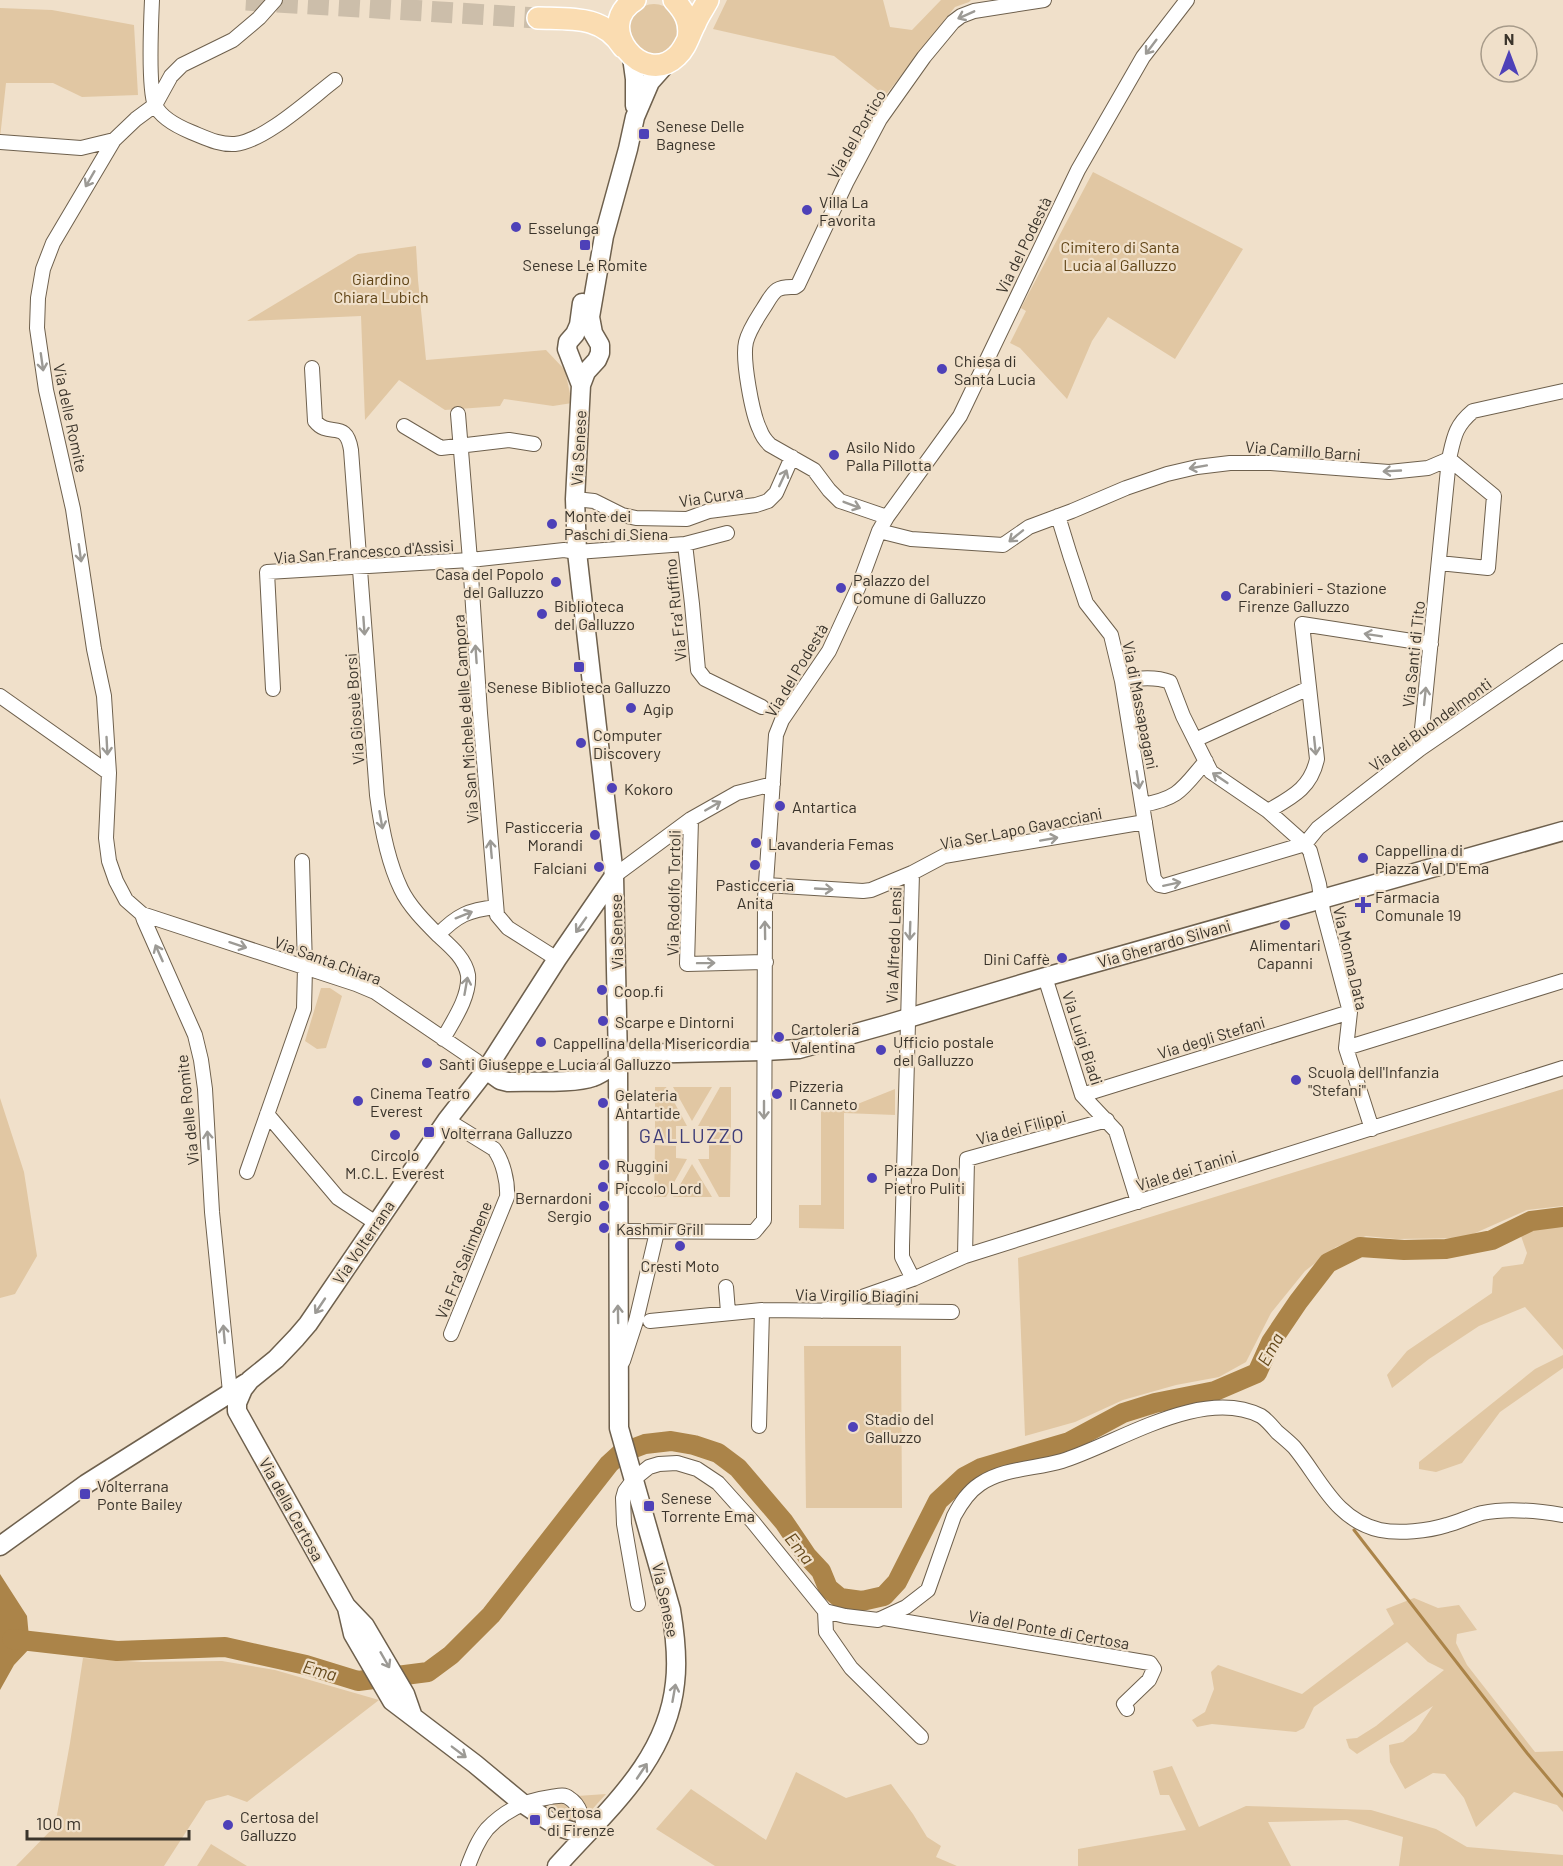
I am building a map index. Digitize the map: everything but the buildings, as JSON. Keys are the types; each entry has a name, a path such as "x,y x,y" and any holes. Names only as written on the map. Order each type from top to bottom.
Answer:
{"main road":[{"path":"579,20 607,12 635,0"},
{"name":"Via Senese","path":"556,1866 646,1765 665,1727 676,1683 675,1637 671,1610 621,1435 618,1414 618,1062 614,876 577,552 575,499 581,385 584,374 597,360 600,353 600,345 595,337 590,317 604,236 634,121 635,79 628,52 619,32 624,11 635,0"},
{"path":"674,0 684,11 689,26 688,39"},
{"name":"Via Senese","path":"581,385 567,352 567,345 575,334 581,315 591,240 604,193 616,159 650,82 666,64 679,55 708,0"},
{"path":"538,18 579,20 603,26 617,37 628,52 646,64 666,64"},
{"path":"575,334 584,332 595,337"},
{"path":"572,361 579,365 591,365"},
{"name":"Via Gherardo Silvani","path":"486,1070 500,1080 508,1082 581,1080 599,1074 629,1055 799,1049 1563,831"},
{"name":"Via Volterrana","path":"226,1404 237,1403 239,1395 250,1380 276,1359 308,1324 447,1120 486,1070 557,958 614,876"},
{"path":"0,1546 86,1484 226,1404"},
{"name":"Via della Certosa","path":"226,1404 398,1698 413,1717 522,1803 562,1828 585,1835"},
{"path":"549,1821 559,1838 559,1858 556,1866"}],"street":[{"path":"152,0 152,85 155,105 164,117 213,142 236,144 255,138 286,118 335,80"},
{"path":"155,105 171,76 182,65 233,40 259,18 275,0"},
{"name":"Via del Portico","path":"887,517 840,501 814,470 770,445 760,431 745,366 746,340 751,327 774,292 785,286 798,285 846,183 880,119 924,57 953,22 974,11 1044,0"},
{"name":"Via del Podestà","path":"657,1232 754,1232 764,1220 766,885 776,735 782,720 812,678 833,643 858,588 879,531 887,517 960,416 1078,170 1143,57 1186,0"},
{"name":"Via delle Romite","path":"155,105 114,140 53,243 38,298 37,328 46,390 73,509 94,649 105,696 109,773 106,838 109,861 126,900 142,914 195,1035 201,1060 205,1089 226,1404"},
{"path":"0,142 81,148 114,140"},
{"name":"Via Giosuè Borsi","path":"312,368 315,421 323,428 343,432 350,441 377,795 389,858 401,889 414,909 461,958 468,976 461,1006 443,1039"},
{"path":"1439,563 1488,568 1494,496 1449,459 1455,433 1462,421 1473,411 1563,391"},
{"name":"Via San Michele delle Campora","path":"458,414 497,915 508,928 557,958"},
{"path":"404,426 441,448 509,440 534,444"},
{"name":"Via Curva","path":"575,499 594,501 622,515 636,518 687,519 709,511 756,505 768,501 776,493 792,457"},
{"name":"Via Camillo Barni","path":"879,531 911,539 1003,545 1023,530 1126,488 1156,478 1208,466 1230,463 1271,463 1389,472 1428,468 1449,459"},
{"name":"Via Santi di Tito","path":"1420,748 1449,459"},
{"name":"Via di Massapagani","path":"1059,516 1086,603 1111,635 1122,681 1156,883 1164,886 1305,844"},
{"name":"Via Fra' Ruffino","path":"577,552 685,544 727,533"},
{"name":"Via Fra' Ruffino","path":"685,544 700,675 762,707"},
{"name":"Via San Francesco d'Assisi","path":"273,689 267,572 470,560 564,550 577,552"},
{"path":"1268,811 1295,796 1310,779 1317,759 1302,624 1431,644"},
{"name":"Via dei Buondelmonti","path":"1305,844 1318,828 1420,748 1563,651"},
{"path":"1122,681 1134,678 1162,679 1170,682 1183,716 1211,772 1268,811 1305,844"},
{"path":"1195,740 1309,688"},
{"path":"0,696 109,773"},
{"path":"1142,805 1165,800 1178,794 1206,761"},
{"path":"614,876 691,819 737,793 773,784"},
{"name":"Via Rodolfo Tortoli","path":"691,819 687,964 766,962"},
{"name":"Via Ser Lapo Gavacciani","path":"766,885 871,890 912,873 944,856 1145,822"},
{"name":"Via Monna Data","path":"1305,844 1313,858 1350,1012 1346,1048 1372,1129"},
{"path":"247,1172 304,1009 302,861"},
{"name":"Via Alfredo Lensi","path":"912,873 902,1257 913,1279"},
{"path":"438,935 465,912 496,907"},
{"name":"Via Santa Chiara","path":"142,914 375,992 475,1060 486,1070"},
{"name":"Via Luigi Biadi","path":"1046,977 1082,1095 1116,1131 1138,1202"},
{"path":"1346,1048 1563,981"},
{"name":"Via degli Stefani","path":"1082,1095 1350,1012"},
{"name":"Viale dei Tanini","path":"822,1311 913,1279 965,1256 1563,1068"},
{"path":"267,1114 338,1198 376,1223"},
{"name":"Via Fra' Salimbene","path":"447,1120 494,1149 499,1156 507,1189 507,1197 451,1334"},
{"name":"Via dei Filippi","path":"965,1256 967,1159 1107,1120"},
{"path":"618,1232 657,1232 636,1321 619,1374"},
{"path":"726,1287 728,1312"},
{"path":"759,1426 762,1310"},
{"name":"Via Virgilio Biagini","path":"650,1321 762,1310 952,1312"},
{"path":"884,1618 906,1607 928,1590 954,1516 960,1504 979,1485 994,1476 1062,1461 1156,1422 1198,1410 1222,1408 1247,1411 1263,1418 1294,1448 1321,1487 1353,1519 1367,1526 1400,1533 1446,1526 1480,1513 1498,1511 1563,1515"},
{"path":"632,1472 667,1463 686,1465 697,1468 718,1483 753,1522 825,1611 826,1632 851,1668 921,1737"},
{"name":"Via Senese","path":"632,1472 622,1508 638,1604"},
{"name":"Via del Ponte di Certosa","path":"825,1611 845,1616 879,1620 884,1618 1150,1663 1154,1669 1149,1680 1124,1704 1126,1709"},
{"path":"468,1866 479,1840 488,1829 504,1814 522,1803 564,1795 573,1801 581,1812 585,1835"}],"green space":[{"path":"727,0 883,0 890,27 912,30 941,0 971,0 955,7 885,96 834,56 713,29"},
{"path":"649,4 659,4 672,11 679,24 679,34 672,47 659,54 649,54 640,50 633,43 629,34 629,24 633,15 640,8"},
{"path":"0,8 52,10 134,25 138,95 82,97 53,83 6,83 0,138"},
{"name":"Cimitero di Santa Lucia al Galluzzo","path":"1093,172 1243,249 1175,359 1108,317 1092,341 1067,399 1020,348 1010,343 1026,311 1021,308"},
{"name":"Giardino Chiara Lubich","path":"416,246 426,360 546,350 565,370 572,403 553,406 504,399 500,406 445,410 399,380 365,420 361,316 247,321 358,254"},
{"path":"321,988 330,988 342,996 326,1048 317,1049 305,1041"},
{"path":"655,1087 666,1087 687,1126 676,1126 676,1139 655,1139"},
{"path":"673,1087 712,1087 692,1121"},
{"path":"720,1087 731,1087 731,1139 709,1139 709,1126 698,1126"},
{"path":"895,1089 895,1115 844,1113 844,1229 799,1228 799,1205 821,1205 821,1106 850,1107"},
{"path":"1563,1089 1563,1206 1527,1210 1464,1238 1396,1239 1366,1236 1336,1247 1305,1271 1271,1313 1246,1362 1219,1377 1176,1385 1123,1400 1075,1422 1025,1436 1018,1258"},
{"path":"0,1098 24,1172 37,1256 15,1294 0,1298"},
{"path":"655,1145 676,1146 676,1158 687,1159 666,1197 654,1197"},
{"path":"709,1145 731,1145 730,1197 719,1197 698,1159 709,1159"},
{"path":"692,1164 712,1197 673,1197"},
{"path":"1563,1224 1563,1350 1525,1307 1479,1326 1429,1359 1392,1388 1387,1375 1407,1351 1492,1293 1493,1277 1502,1267 1523,1264 1527,1253 1521,1236 1538,1226"},
{"name":"Stadio del Galluzzo","path":"804,1346 901,1346 902,1508 806,1508"},
{"path":"1563,1355 1563,1368 1500,1412 1462,1463 1436,1472 1419,1469 1419,1462 1535,1369"},
{"path":"1414,1598 1438,1608 1459,1605 1477,1630 1457,1634 1456,1643 1467,1665 1535,1752 1563,1751 1563,1812 1557,1805 1514,1792 1476,1827 1464,1798 1445,1774 1433,1773 1405,1789 1390,1762 1389,1745 1403,1742 1416,1731 1433,1706 1357,1754 1349,1748 1346,1739 1357,1738 1376,1726 1444,1670 1428,1662 1407,1642 1314,1707 1304,1728 1296,1732 1212,1724 1197,1727 1192,1720 1205,1712 1214,1689 1211,1672 1218,1665 1302,1694 1394,1624 1386,1609"},
{"path":"83,1658 142,1662 222,1661 275,1670 379,1700 247,1802 228,1795 206,1801 164,1866 16,1866 55,1826"},
{"path":"1172,1766 1199,1827 1246,1806 1371,1810 1436,1829 1467,1847 1563,1855 1563,1866 1399,1866 1403,1837 1347,1820 1268,1822 1291,1866 1078,1866 1078,1849 1186,1830 1169,1795 1160,1795 1153,1771"},
{"path":"796,1772 846,1798 891,1784 927,1837 941,1846 936,1857 957,1866 715,1866 656,1829 691,1789 766,1840"},
{"path":"606,1794 588,1814 577,1796"},
{"path":"548,1802 556,1802 568,1807 574,1818 568,1821 546,1805"},
{"path":"211,1844 247,1866 197,1866"}],"shaded area":[{"path":"0,1574 27,1616 30,1648 14,1665 0,1690"}],"waterway":[{"name":"Ema","path":"12,1639 117,1651 225,1647 306,1665 358,1681 428,1672 451,1655 491,1615 609,1464 621,1453 645,1444 671,1441 694,1445 718,1453 738,1468 784,1522 807,1556 821,1571 828,1588 840,1598 862,1601 884,1596 897,1582 938,1501 964,1477 981,1468 1069,1442 1123,1413 1155,1403 1215,1391 1257,1373 1271,1342 1328,1263 1360,1247 1404,1250 1446,1249 1492,1240 1531,1221 1563,1217"},
{"path":"1354,1530 1563,1796"}],"tunnel":[{"path":"246,0 538,18"}],"place":[{"name":"Senese Delle Bagnese","path":"644,134"},
{"name":"Villa La Favorita","path":"807,210"},
{"name":"Esselunga","path":"516,227"},
{"name":"Senese Le Romite","path":"585,245"},
{"name":"Chiesa di Santa Lucia","path":"942,369"},
{"name":"Asilo Nido Palla Pillotta","path":"834,455"},
{"name":"Monte dei Paschi di Siena","path":"552,524"},
{"name":"Casa del Popolo del Galluzzo","path":"556,582"},
{"name":"Palazzo del Comune di Galluzzo","path":"841,588"},
{"name":"Carabinieri - Stazione Firenze Galluzzo","path":"1226,596"},
{"name":"Biblioteca del Galluzzo","path":"542,614"},
{"name":"Senese Biblioteca Galluzzo","path":"579,667"},
{"name":"Agip","path":"631,708"},
{"name":"Computer Discovery","path":"581,743"},
{"name":"Kokoro","path":"612,788"},
{"name":"Antartica","path":"780,806"},
{"name":"Pasticceria Morandi","path":"595,835"},
{"name":"Lavanderia Femas","path":"756,843"},
{"name":"Cappellina di Piazza Val D'Ema","path":"1363,858"},
{"name":"Pasticceria Anita","path":"755,865"},
{"name":"Falciani","path":"599,867"},
{"name":"Farmacia Comunale 19","path":"1363,905"},
{"name":"Alimentari Capanni","path":"1285,925"},
{"name":"Dini Caffè","path":"1062,958"},
{"name":"Coop.fi","path":"602,990"},
{"name":"Scarpe e Dintorni","path":"603,1021"},
{"name":"Cartoleria Valentina","path":"779,1037"},
{"name":"Cappellina della Misericordia","path":"541,1042"},
{"name":"Ufficio postale del Galluzzo","path":"881,1050"},
{"name":"Santi Giuseppe e Lucia al Galluzzo","path":"427,1063"},
{"name":"Scuola dell'Infanzia \"Stefani\"","path":"1296,1080"},
{"name":"Pizzeria Il Canneto","path":"777,1094"},
{"name":"Cinema Teatro Everest","path":"358,1101"},
{"name":"Gelateria Antartide","path":"603,1103"},
{"name":"Volterrana Galluzzo","path":"429,1132"},
{"name":"Circolo M.C.L. Everest","path":"395,1135"},
{"name":"Ruggini","path":"604,1165"},
{"name":"Piazza Don Pietro Puliti","path":"872,1178"},
{"name":"Piccolo Lord","path":"603,1187"},
{"name":"Bernardoni Sergio","path":"604,1206"},
{"name":"Kashmir Grill","path":"604,1228"},
{"name":"Cresti Moto","path":"680,1246"},
{"name":"Stadio del Galluzzo","path":"853,1427"},
{"name":"Volterrana Ponte Bailey","path":"85,1494"},
{"name":"Senese Torrente Ema","path":"649,1506"},
{"name":"Certosa di Firenze","path":"535,1820"},
{"name":"Certosa del Galluzzo","path":"228,1825"}],"district":[{"name":"GALLUZZO","path":"692,1135"}]}
